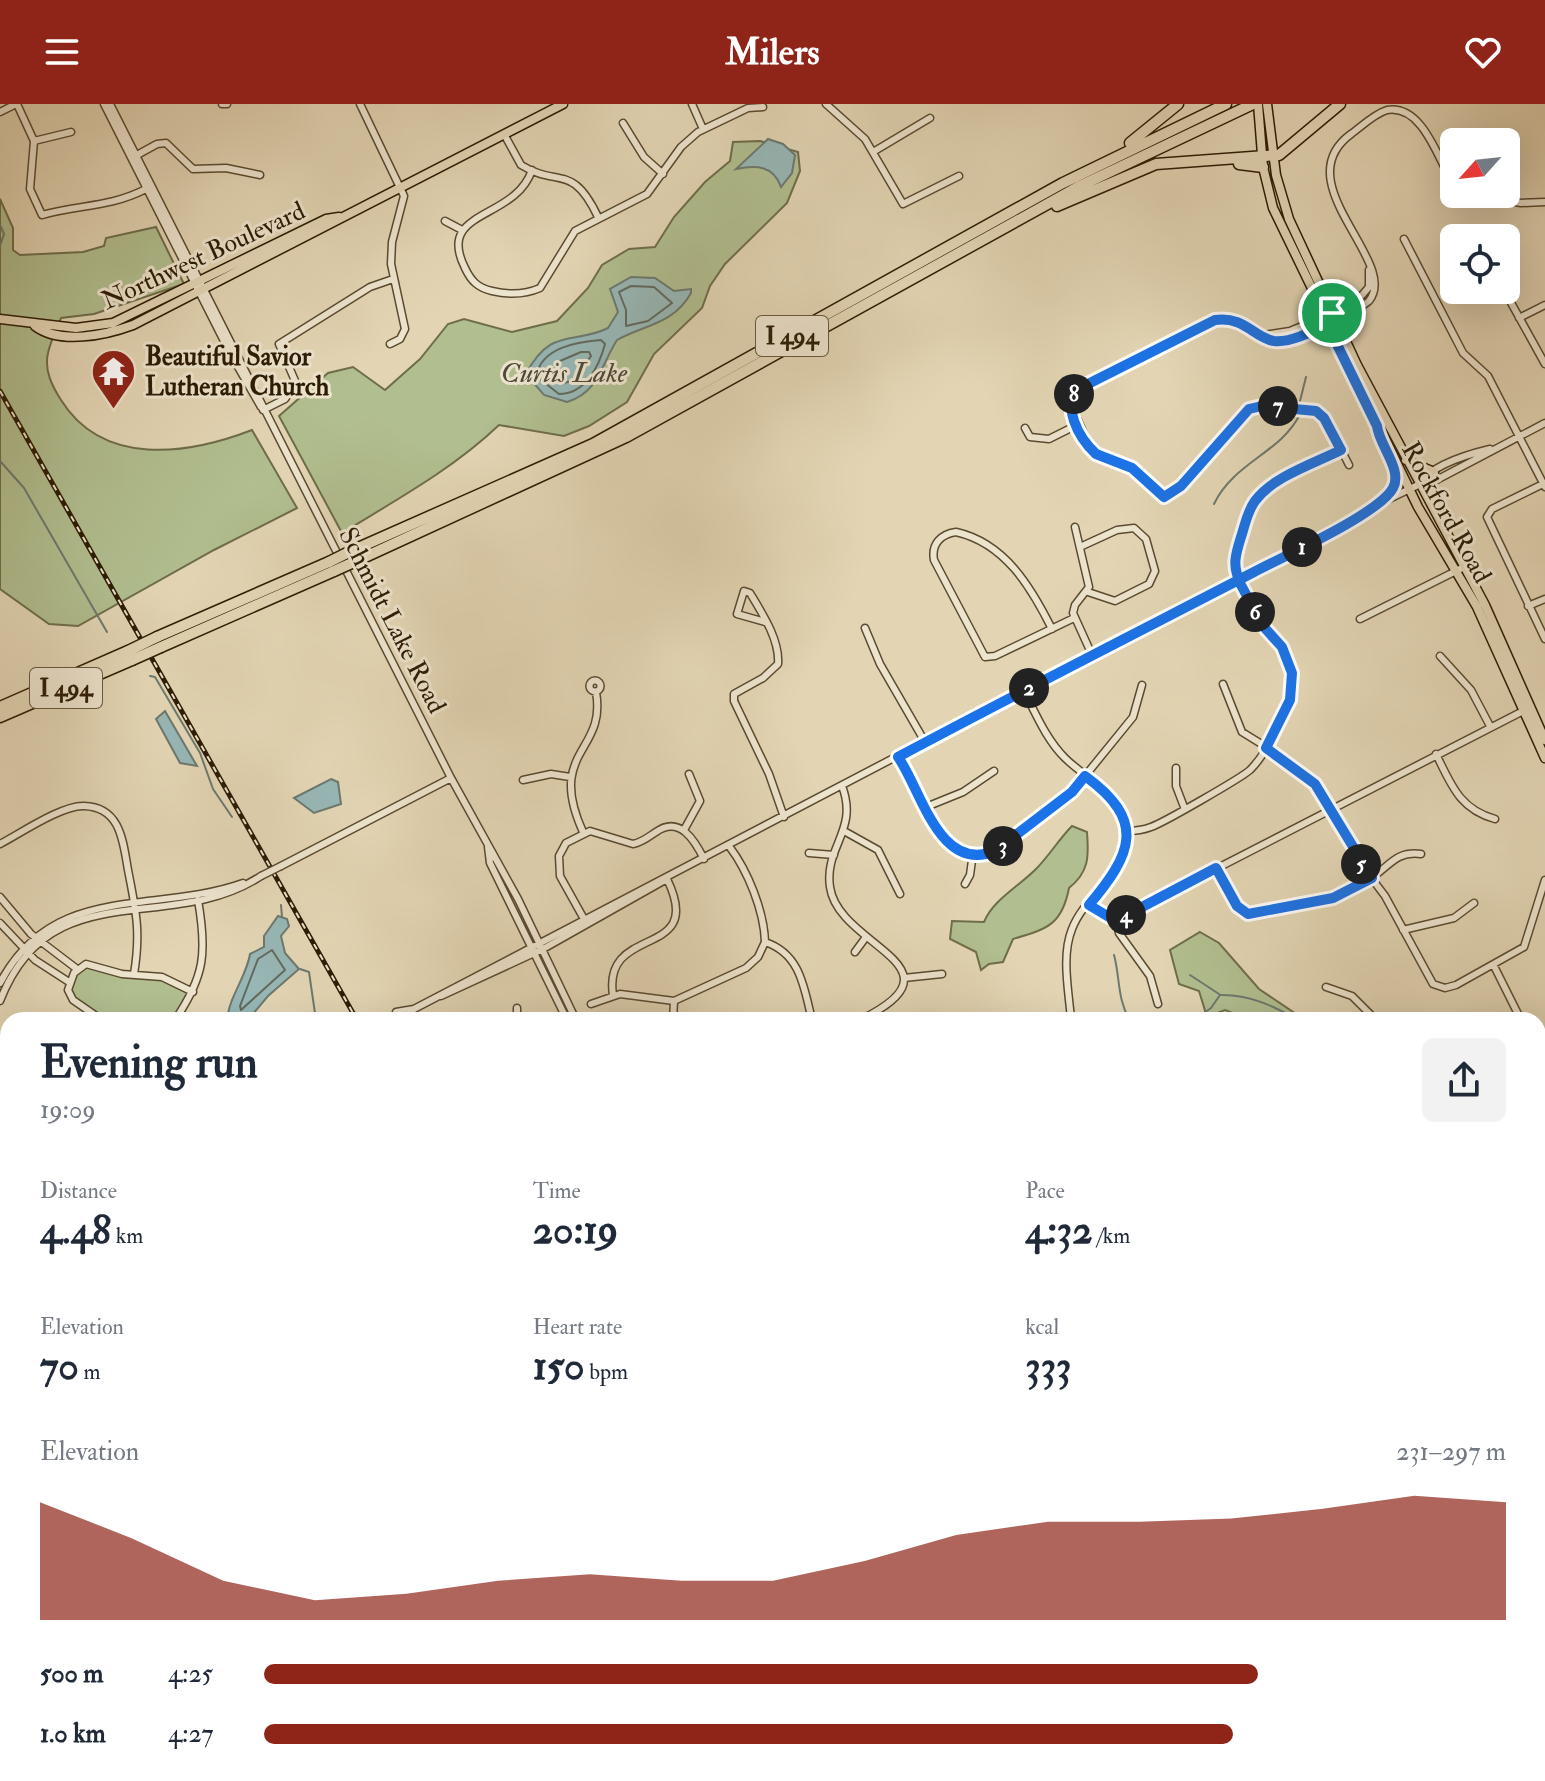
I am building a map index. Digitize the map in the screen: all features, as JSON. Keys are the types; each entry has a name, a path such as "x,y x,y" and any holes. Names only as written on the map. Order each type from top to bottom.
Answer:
{"highway":[{"path":"1077,175 1146,132 1178,104"},
{"name":"I 494","path":"352,557 654,413 1077,175 1226,104"},
{"name":"I 494","path":"0,717 159,642 626,437 1151,150 1256,104"},
{"path":"1007,227 1144,168 1166,163 1266,160 1285,150 1340,104"},
{"name":"I 494","path":"0,707 130,655"}],"main road":[{"name":"Northwest Boulevard","path":"0,319 66,335 108,333 142,321 200,286 563,104"},
{"name":"Rockford Road","path":"1256,104 1265,122"},
{"name":"Rockford Road","path":"1267,104 1266,160 1273,208 1330,318 1377,426 1460,568 1545,758"},
{"name":"Rockford Road","path":"1266,160 1318,294"},
{"path":"1307,324 1318,294 1356,305 1346,323 1346,343"},
{"name":"Rockford Road","path":"1330,318 1406,460 1414,487"},
{"path":"1377,426 1379,439 1396,476 1383,502"},
{"path":"1406,460 1434,472"},
{"name":"Rockford Road","path":"1526,710 1545,740"}],"street":[{"path":"0,112 16,104 34,141 30,189 42,215 71,206 107,205 146,189"},
{"name":"Schmidt Lake Road","path":"107,104 137,155 200,286 451,778 542,945 572,1012"},
{"name":"Schmidt Lake Road","path":"107,104 146,189 200,286"},
{"path":"360,104 404,200 390,251 405,329 400,339 390,344"},
{"path":"692,104 703,129"},
{"path":"826,104 859,131 899,202 908,204 959,176"},
{"path":"532,170 516,197 470,222 462,230 458,248 466,270 473,282 490,291 511,294 540,288 575,231 598,217 638,200 663,174 681,147 703,129 748,108 763,107"},
{"path":"1349,465 1320,414 1309,408 1255,407 1243,413 1215,451 1169,497 1160,496 1132,468 1096,454 1077,425 1070,408 1071,398 1092,381 1215,320 1237,321 1271,341 1288,340 1369,301 1375,291 1375,276 1333,192 1331,173 1343,141 1384,111 1398,108 1411,112 1440,161"},
{"path":"873,152 930,118"},
{"path":"623,123 644,157 663,174"},
{"path":"34,141 71,132"},
{"path":"504,134 516,159 532,170 558,175 574,183 587,196 598,217"},
{"path":"137,155 157,144 166,143 193,169 226,168 260,175"},
{"path":"1520,203 1545,202"},
{"path":"445,221 462,230"},
{"path":"1404,239 1463,353 1488,376 1544,484 1490,511"},
{"path":"263,410 285,399 296,383 279,344 370,287 393,279"},
{"path":"1512,304 1545,364"},
{"path":"1519,318 1545,305"},
{"path":"1264,335 1330,318"},
{"path":"1414,487 1427,485 1545,423"},
{"path":"1025,428 1030,437 1042,440 1077,425"},
{"path":"396,1012 414,1009 542,945 1239,580 1414,487 1456,460 1494,448"},
{"path":"1127,831 1150,828 1245,774 1266,748 1292,691 1290,664 1258,618 1233,563 1248,514 1264,491 1341,450"},
{"path":"1483,504 1490,511 1489,526 1545,639"},
{"path":"1075,527 1088,592"},
{"path":"1080,547 1117,530 1134,528 1146,539 1155,571 1149,584 1115,601 1088,592"},
{"path":"1052,629 1028,582 992,547 956,532 934,546 934,560 985,657 995,656 1052,629 1074,618"},
{"path":"1360,619 1460,568"},
{"path":"765,622 737,614 744,591 750,593 765,622 776,644 778,664 763,678 734,694 736,707 769,774 784,817"},
{"path":"1088,592 1075,605 1074,618 1092,655"},
{"path":"1528,606 1545,599"},
{"path":"865,628 880,664 925,742"},
{"path":"1440,656 1471,690 1490,726"},
{"path":"1223,684 1238,727 1315,784 1349,846 1403,930 1425,975 1439,987 1456,985 1519,952 1528,941 1545,880"},
{"path":"898,757 944,840 973,853 987,854 1001,847 1072,792 1133,717 1142,685"},
{"path":"1024,691 1056,748 1114,799 1127,831 1126,848 1119,867 1075,921 1069,936 1071,1012"},
{"path":"583,832 571,804 570,777 593,727 596,692"},
{"path":"1089,905 1103,915 1116,918 1526,710"},
{"path":"1436,754 1461,801 1474,813 1495,819"},
{"path":"1176,768 1176,786 1184,807"},
{"path":"926,807 963,792 994,771"},
{"path":"523,780 551,774 570,777"},
{"path":"684,830 700,801 689,774"},
{"path":"136,905 198,900 235,890 451,778"},
{"path":"842,786 849,808 829,874 834,903 845,919 896,958 904,978 902,990 893,1001 874,1012"},
{"path":"0,844 74,807 104,811 121,831 136,905 140,935 134,974"},
{"path":"584,919 563,883 558,863 566,843 583,832 597,831 633,844 664,828 684,830 694,839 704,859"},
{"path":"844,831 878,850 900,894"},
{"path":"591,1004 613,995 674,1001 746,968 758,957 765,942 763,923 752,892 729,846"},
{"name":"Schmidt Lake Road","path":"488,847 490,863 534,949 560,1012"},
{"path":"809,853 834,855"},
{"path":"965,884 970,875 973,853"},
{"path":"1216,868 1237,906 1248,914 1333,898 1372,878 1399,855 1421,854"},
{"path":"0,983 38,939 79,919 218,890 261,876"},
{"path":"542,945 584,919 667,879"},
{"path":"613,995 613,979 623,958 682,918 679,903 667,879"},
{"path":"0,897 38,939 77,969"},
{"path":"180,1012 193,992 204,950 198,900"},
{"path":"1403,930 1454,918 1474,903"},
{"path":"1116,918 1122,938 1150,976 1158,1004"},
{"path":"0,923 26,950 69,982 73,1000 90,1012"},
{"path":"855,952 866,937"},
{"path":"765,942 778,947 793,960 809,1012"},
{"path":"0,1001 26,950"},
{"path":"69,982 77,969 91,964 122,974 162,977 193,992"},
{"path":"1494,966 1517,1012"},
{"path":"904,978 942,974"},
{"path":"1326,987 1352,996 1368,1012"},
{"path":"673,1012 674,1001"}],"green space":[{"path":"760,141 798,152 800,171 787,203 725,264 710,286 702,308 654,354 627,402 589,426 564,436 499,425 443,470 342,533 279,416 328,373 353,367 385,390 420,359 448,324 464,319 512,332 557,321 588,288 602,265 629,249 655,247 674,217 705,182 730,161 733,142"},
{"path":"0,199 13,228 13,250 20,255 83,252 104,246 106,238 156,227 184,284 94,314 61,318 49,349 48,372 61,400 79,422 99,436 123,446 148,450 201,445 252,430 297,508 78,626 49,624 0,589"},
{"path":"1072,826 1087,832 1087,856 1084,870 1069,888 1057,918 1044,928 1013,939 1003,962 989,964 981,970 976,952 950,939 952,921 984,922 993,907 1036,869"},
{"path":"1200,932 1219,943 1259,989 1293,1012 1205,1012 1199,991 1179,984 1170,950"},
{"path":"81,966 122,974 150,974 193,992 179,1012 91,1012 68,987"}],"water":[{"path":"768,139 783,144 795,155 792,173 781,187 773,174 763,168 736,169"},
{"name":"Curtis Lake","path":"631,277 655,278 674,291 691,289 691,293 667,318 617,340 598,377 586,392 567,402 544,395 526,374 535,359 554,343 608,328 618,312 610,289"},
{"path":"165,711 197,766 180,763 156,719"},
{"path":"331,779 338,782 341,804 314,813 294,798"},
{"path":"278,916 287,919 289,926 281,936 285,953 299,969 255,1012 228,1012 250,954 264,947 264,936"}],"waterway":[{"path":"0,225 4,234 0,246"},
{"path":"1300,401 1306,377"},
{"path":"1214,504 1233,478 1281,439 1300,414"},
{"path":"0,461 24,488 107,632"},
{"path":"150,676 155,677 200,753 213,789 232,817"},
{"path":"281,905 282,917"},
{"path":"1114,955 1126,1012"},
{"path":"300,969 309,972 315,1012"},
{"path":"1190,975 1219,994"},
{"path":"1205,1012 1220,995 1260,1002 1284,1012"}],"railway":[{"path":"0,391 352,1012"}],"place":[{"name":"Beautiful Savior Lutheran Church","path":"114,410"}],"route":[{"path":"1332,313 1324,317 1327,324 1377,426 1379,439 1395,473 1392,490 1383,502 1321,537 1239,580 1092,655 898,757 938,833 951,846 980,854 995,851 1072,792 1085,776 1114,799 1126,827 1124,858 1114,876 1089,905 1103,915 1116,918 1125,916 1216,868 1237,906 1248,914 1333,898 1372,878 1354,855 1315,784 1284,758 1266,748 1290,700 1292,673 1282,647 1258,618 1241,585 1239,580 1238,577 1234,568 1234,558 1248,514 1257,498 1271,486 1341,450 1324,418 1316,411 1303,407 1262,406 1249,409 1215,451 1169,497 1164,497 1139,472 1096,454 1087,444 1070,408 1071,398 1082,387 1215,320 1237,321 1271,341 1288,340 1327,324 1335,320 1332,313"}]}
